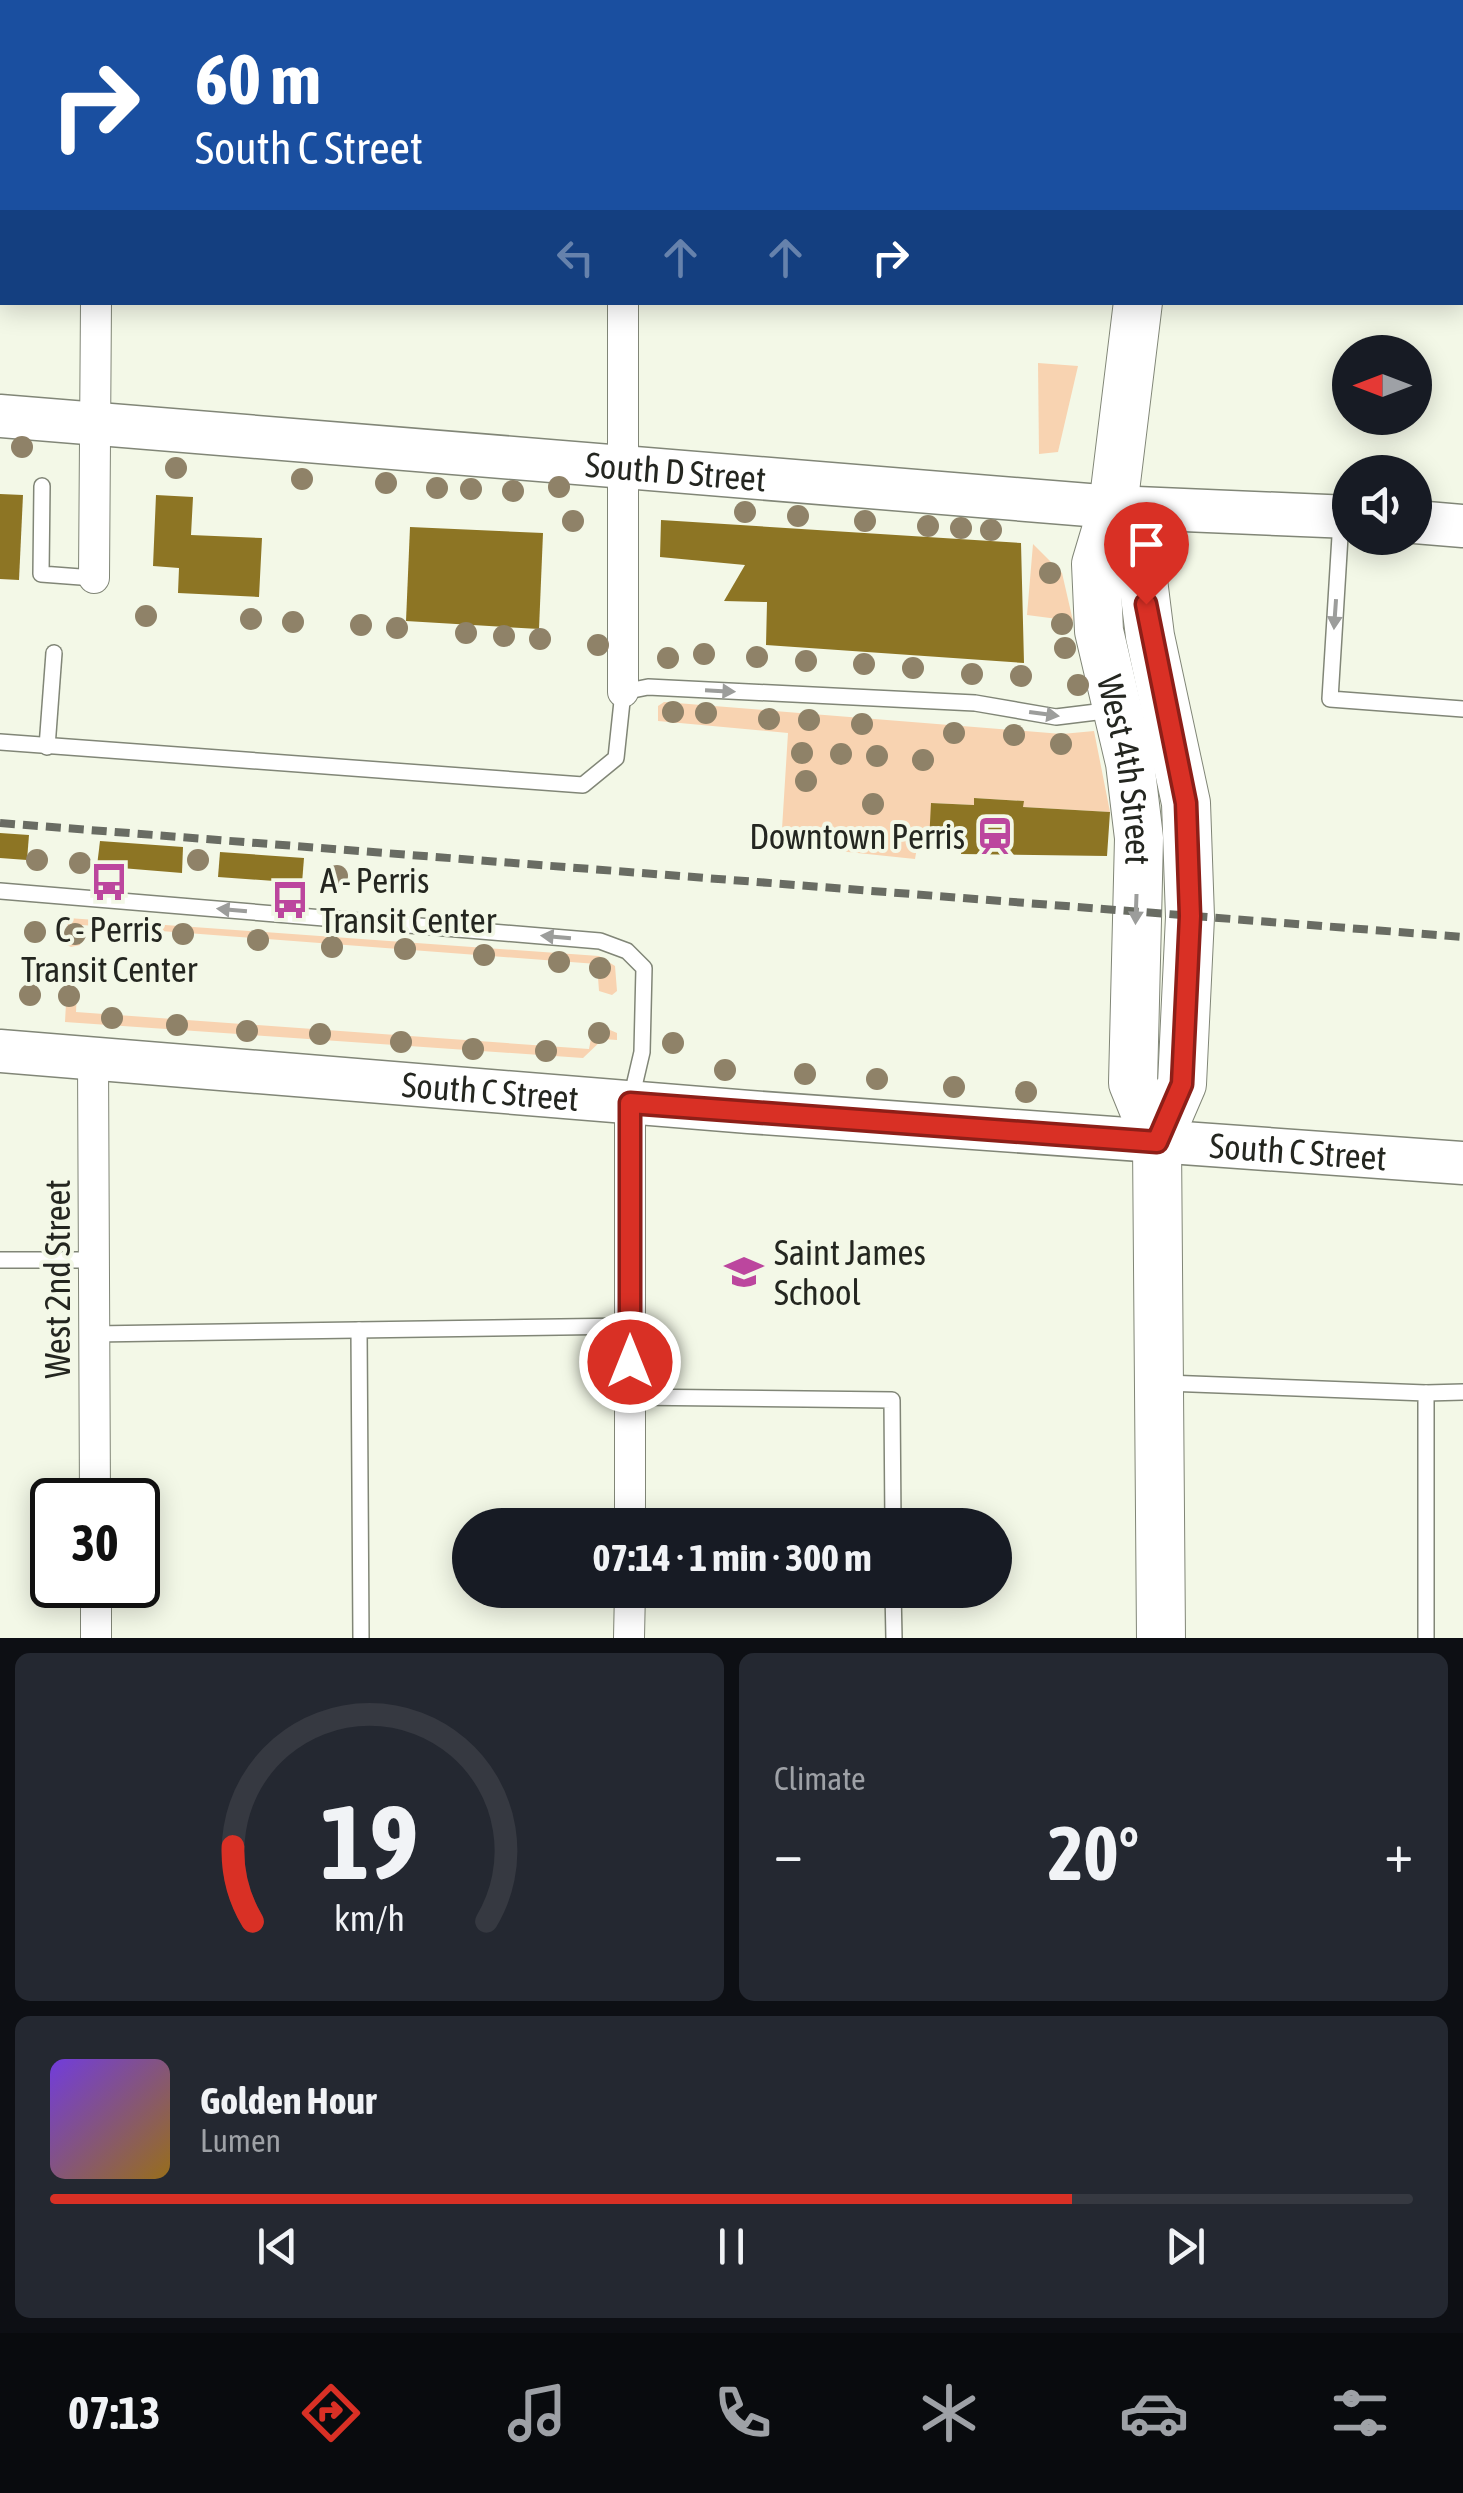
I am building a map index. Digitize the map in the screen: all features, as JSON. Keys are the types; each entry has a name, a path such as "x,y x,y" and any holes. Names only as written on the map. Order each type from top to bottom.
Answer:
{"main road":[{"path":"1113,507 1138,305"},
{"name":"West 4th Street","path":"1113,507 1096,564 1099,630 1130,763 1139,838 1133,1083 1157,1142 1161,1638"},
{"name":"West 4th Street","path":"1113,507 1142,572 1150,636 1186,803 1190,916 1182,1084 1157,1142"}],"street":[{"path":"94,578 96,305"},
{"path":"623,305 623,692"},
{"name":"South D Street","path":"0,416 1113,507 1332,516"},
{"path":"1432,523 1463,526"},
{"name":"South C Street","path":"0,1050 630,1103 1463,1162"},
{"name":"West 2nd Street","path":"93,1058 95,1478"},
{"path":"630,1103 630,1508"},
{"path":"96,1608 96,1638"},
{"path":"629,1638 630,1608"}],"lane":[{"path":"42,486 42,574 94,578"},
{"path":"1343,555 1330,698 1463,709"},
{"path":"46,746 54,653"},
{"path":"0,742 582,785 616,758 623,692 648,687 975,703 1056,717 1116,709"},
{"path":"0,890 600,941 627,950 644,968 642,1052 630,1103"},
{"path":"0,1260 94,1260"},
{"path":"94,1334 630,1326"},
{"path":"358,1330 360,1638"},
{"path":"1159,1382 1463,1392"},
{"path":"1426,1392 1426,1638"},
{"path":"630,1397 892,1400 893,1508"},
{"path":"893,1608 894,1638"}],"shaded area":[{"path":"1038,363 1078,366 1058,452 1039,454"},
{"path":"1033,544 1062,573 1073,621 1027,615"},
{"path":"664,702 1062,734 1094,731 1110,812 1023,807 1023,801 975,798 974,805 932,803 929,842 918,842 915,859 781,845 788,733 658,721 658,706"},
{"path":"68,918 599,956 615,966 617,991 612,995 599,991 597,964 82,925 80,945 71,947 67,945"},
{"path":"67,985 77,990 76,1012 589,1049 594,1023 617,1033 617,1040 603,1039 583,1058 65,1022"}],"building":[{"path":"0,494 23,495 19,580 0,579"},
{"path":"156,495 193,497 191,535 262,538 259,597 178,593 179,568 153,566"},
{"path":"661,520 1021,543 1024,663 766,645 767,602 724,601 745,565 660,557"},
{"path":"410,527 543,533 539,629 406,621"},
{"path":"974,798 1024,801 1023,807 1110,812 1107,856 961,854 962,844 929,842 931,803 974,805"},
{"path":"0,833 29,835 27,860 0,858"},
{"path":"100,841 183,847 182,873 97,866"},
{"path":"220,852 304,858 302,883 218,877"}],"railway":[{"path":"0,823 1463,937"}],"place":[{"name":"Downtown Perris","path":"995,836"},
{"name":"C - Perris Transit Center","path":"109,882"},
{"name":"A - Perris Transit Center","path":"290,900"},
{"name":"Saint James School","path":"744,1272"}],"route":[{"path":"630,1362 630,1103 1157,1142 1182,1084 1190,916 1186,803 1146,604"}]}
